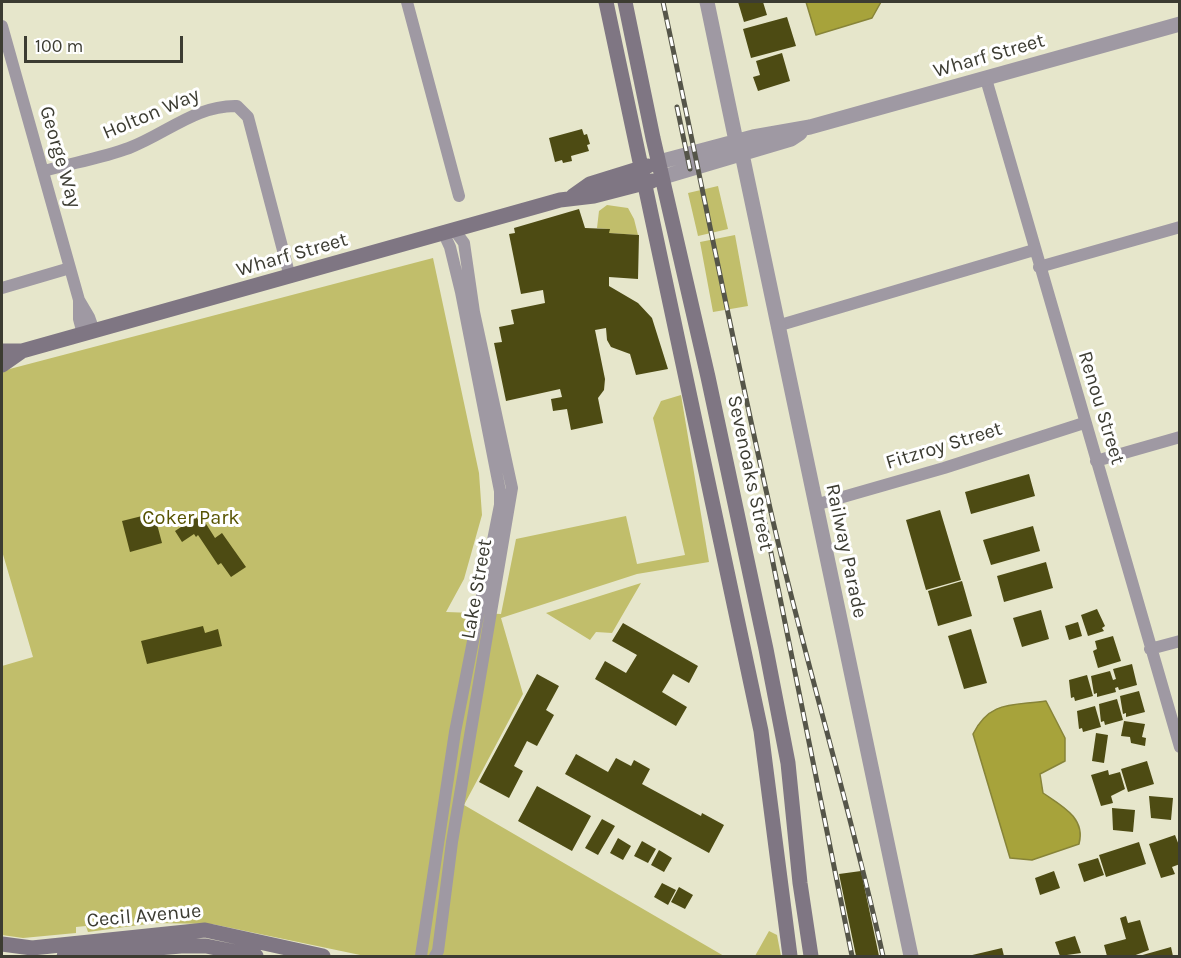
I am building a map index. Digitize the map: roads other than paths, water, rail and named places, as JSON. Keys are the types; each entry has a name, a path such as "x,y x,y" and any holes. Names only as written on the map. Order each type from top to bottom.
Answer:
{"main road":[{"path":"606,2 641,177 761,731 789,957"},
{"name":"Sevenoaks Street","path":"626,2 761,624 784,745 811,957"},
{"name":"Wharf Street","path":"2,351 22,351 572,197 594,196 661,170"},
{"name":"Wharf Street","path":"2,364 22,351"},
{"path":"738,621 761,624"},
{"path":"761,731 773,736 784,745"},
{"name":"Cecil Avenue","path":"2,945 32,948 205,930 323,957"},
{"path":"2,945 8,957"},
{"name":"Cecil Avenue","path":"64,957 181,946 206,946 256,957"}],"street":[{"path":"407,2 459,196"},
{"name":"Railway Parade","path":"707,2 911,957"},
{"name":"Wharf Street","path":"661,170 1179,24"},
{"name":"George Way","path":"2,26 79,300 79,319 88,333"},
{"name":"Renou Street","path":"986,79 1179,747"},
{"name":"Holton Way","path":"44,171 129,148 185,118 221,105 237,106 248,117 290,277"},
{"path":"1039,267 1179,227"},
{"name":"Lake Street","path":"421,957 455,732 500,505 500,491 449,233"},
{"name":"Lake Street","path":"435,957 438,951 461,786 491,624 512,488 474,312 464,243 449,233"},
{"path":"777,326 1034,250"},
{"path":"2,288 70,268"},
{"name":"Fitzroy Street","path":"815,505 944,468 1084,423"},
{"path":"1096,461 1179,437"},
{"path":"1150,649 1179,641"}],"railway":[{"path":"663,2 770,508 883,956"},
{"path":"677,107 690,169"},
{"path":"764,518 852,956"}],"park label":[{"name":"Coker Park","path":"191,518"}]}
